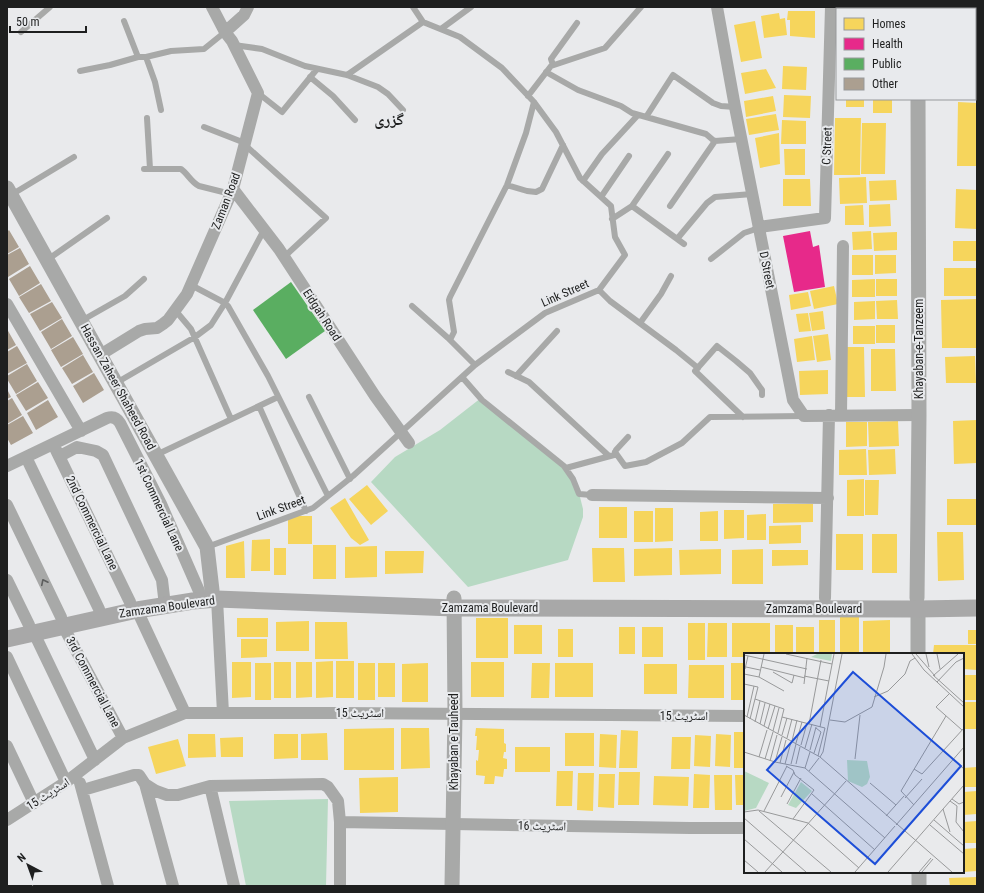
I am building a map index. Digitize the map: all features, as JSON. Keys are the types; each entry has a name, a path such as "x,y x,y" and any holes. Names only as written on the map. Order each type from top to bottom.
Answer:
{"main road":[{"name":"Zamzama Boulevard","path":"7,639 31,629 134,606 164,597 209,594 454,603 918,604 977,598"},
{"name":"Zamzama Boulevard","path":"62,622 99,609 193,601 209,594"},
{"name":"Zamzama Boulevard","path":"454,603 825,598 977,608"},
{"name":"Zamzama Boulevard","path":"7,630 31,629"}],"street":[{"path":"212,7 225,32 234,45 258,93"},
{"path":"225,32 244,15 248,7"},
{"name":"D Street","path":"717,7 792,400 804,416"},
{"name":"C Street","path":"759,227 825,218 831,7"},
{"name":"Zaman Road","path":"100,355 139,331 157,328 163,324 168,320 187,294 232,192 258,93"},
{"name":"Khayaban-e-Tanzeem","path":"918,100 920,415 918,653"},
{"name":"Hassan Zaheer Shaheed Road","path":"9,192 207,547 209,594"},
{"name":"Eidgah Road","path":"232,192 264,230 284,257 375,396 409,443"},
{"path":"825,598 828,498 835,415 843,246"},
{"path":"7,304 81,430 7,466"},
{"path":"804,416 920,415"},
{"name":"1st Commercial Lane","path":"81,430 111,417 118,419 209,594"},
{"name":"2nd Commercial Lane","path":"53,443 185,713"},
{"path":"60,456 77,447 96,451 103,455 162,580 164,597"},
{"path":"26,457 99,609"},
{"path":"592,495 828,498"},
{"name":"3rd Commercial Lane","path":"7,505 62,622 123,738"},
{"path":"7,580 95,760"},
{"path":"209,594 223,713"},
{"name":"Khayaban e Tauheed","path":"452,886 455,714 454,603"},
{"path":"7,658 66,782"},
{"name":"اسٹریٹ 15","path":"7,820 78,774 123,738 185,713 744,716"},
{"path":"7,746 34,803"},
{"path":"78,774 108,886"},
{"path":"82,790 134,775 139,775 145,784 173,886"},
{"path":"145,784 156,791 167,795 178,795 210,786 323,784 328,787 338,801 340,822 340,886"},
{"path":"210,786 234,886"},
{"name":"اسٹریٹ 16","path":"340,822 744,828"},
{"path":"919,873 919,886"}],"lane":[{"path":"21,32 50,7"},
{"path":"347,75 423,22 413,7"},
{"path":"441,29 470,7"},
{"path":"631,7 636,13"},
{"path":"528,96 551,66 605,48 642,7"},
{"path":"124,21 138,56"},
{"name":"Link Street","path":"207,547 313,508 350,479 475,364 545,313 599,290 625,255 615,237 611,206 580,178 556,132 534,102 502,68 460,37 423,22"},
{"path":"553,65 551,60 578,22"},
{"path":"80,71 110,65 138,56 146,57 171,51 204,49 225,32"},
{"path":"234,45 262,49 305,66 347,75 378,87 388,94 403,110"},
{"path":"146,57 155,82 161,110"},
{"path":"258,93 282,112 317,69"},
{"path":"546,72 578,90 621,106 632,113 646,118 706,134 715,141 742,139"},
{"path":"646,118 673,75 713,103 721,106 735,107"},
{"path":"310,77 333,96 355,120"},
{"path":"450,340 454,332 449,300 450,297 507,185 526,133 534,102"},
{"path":"583,181 602,154 638,115"},
{"path":"147,118 147,169 181,169 194,183 199,186 232,192"},
{"path":"204,127 245,144 326,218 284,257"},
{"path":"670,206 715,141"},
{"path":"507,185 527,191 536,192 542,189 563,145"},
{"path":"612,219 632,206 668,154"},
{"path":"601,197 629,156"},
{"path":"9,192 74,157"},
{"path":"677,239 707,203 714,197 752,194"},
{"path":"632,206 684,244"},
{"path":"47,260 107,218"},
{"path":"711,259 744,233 759,227"},
{"path":"116,384 195,337 211,325 225,303 264,230"},
{"path":"640,323 661,294 671,276"},
{"path":"81,321 125,296 144,279"},
{"path":"191,285 228,306 268,376 328,496"},
{"path":"599,290 610,301 698,368"},
{"path":"412,306 475,364"},
{"path":"175,310 192,329 232,419"},
{"path":"516,376 557,331"},
{"path":"743,417 695,371 717,346 750,373 762,390 762,395"},
{"path":"508,372 529,382 609,456"},
{"path":"462,376 482,400 566,468 573,479 579,494 592,495"},
{"path":"156,455 278,397"},
{"path":"309,397 350,479"},
{"path":"259,406 306,511"},
{"path":"615,452 625,466 646,462 682,443 710,418 804,416"},
{"path":"566,468 614,455 616,450 628,437"}],"green space":[{"path":"481,398 564,466 578,489 583,509 583,517 568,560 468,587 371,482 395,457 440,430"},
{"path":"328,799 326,886 246,886 229,801"}],"building: Homes":[{"path":"788,11 815,11 815,38 790,36 790,20 787,20"},
{"path":"779,13 780,19 785,18 787,35 764,38 761,16"},
{"path":"755,21 762,58 741,62 734,25"},
{"path":"783,66 807,67 806,90 782,89"},
{"path":"766,69 776,88 745,94 741,73"},
{"path":"784,95 811,96 810,118 783,117"},
{"path":"773,96 776,111 746,117 744,101"},
{"path":"846,100 864,100 864,107 846,107"},
{"path":"873,100 892,100 892,113 873,113"},
{"path":"958,102 977,103 977,166 957,166"},
{"path":"776,114 779,130 749,135 746,119"},
{"path":"835,118 861,118 860,175 834,175"},
{"path":"782,120 806,121 806,144 781,144"},
{"path":"862,123 886,123 885,174 861,174"},
{"path":"779,133 780,164 760,168 755,138"},
{"path":"784,149 805,149 805,175 785,175"},
{"path":"866,177 867,203 840,204 839,178"},
{"path":"783,179 810,179 811,206 783,206"},
{"path":"896,180 897,200 870,201 869,181"},
{"path":"956,189 977,190 977,229 955,228"},
{"path":"890,204 891,226 869,227 869,205"},
{"path":"863,205 864,225 845,225 845,206"},
{"path":"871,231 872,249 853,250 852,232"},
{"path":"897,232 897,250 874,251 873,233"},
{"path":"953,241 977,241 977,261 953,261"},
{"path":"852,255 873,255 873,275 852,275"},
{"path":"875,255 896,255 896,273 875,274"},
{"path":"944,268 977,268 977,296 944,296"},
{"path":"875,279 875,297 852,297 852,280"},
{"path":"876,279 897,279 897,296 876,296"},
{"path":"834,286 838,304 814,309 810,291"},
{"path":"808,292 811,306 791,310 789,295"},
{"path":"977,299 977,348 942,348 941,300"},
{"path":"897,300 898,319 877,319 876,301"},
{"path":"875,301 875,319 854,320 854,302"},
{"path":"823,311 825,329 812,331 809,313"},
{"path":"808,313 811,331 799,332 796,314"},
{"path":"876,325 895,325 895,343 876,343"},
{"path":"853,326 875,326 875,344 853,344"},
{"path":"828,334 831,360 817,362 813,336"},
{"path":"812,336 815,360 797,362 794,339"},
{"path":"844,347 864,347 865,397 844,397"},
{"path":"871,349 895,349 896,391 871,391"},
{"path":"975,356 976,383 946,383 945,357"},
{"path":"828,370 828,394 800,395 799,371"},
{"path":"977,420 977,463 954,464 953,421"},
{"path":"898,421 899,446 869,447 868,422"},
{"path":"846,422 867,422 867,446 846,447"},
{"path":"866,449 867,475 839,475 839,450"},
{"path":"895,449 896,474 869,475 868,450"},
{"path":"864,479 864,516 847,516 847,480"},
{"path":"865,480 879,480 878,515 865,515"},
{"path":"367,485 388,511 371,525 349,499"},
{"path":"345,498 369,540 360,545 351,538 330,508"},
{"path":"947,499 977,499 977,525 947,525"},
{"path":"773,504 813,504 813,522 773,523"},
{"path":"599,507 627,507 627,538 599,538"},
{"path":"655,508 673,508 673,541 655,542"},
{"path":"724,510 744,510 744,538 724,539"},
{"path":"634,511 653,511 653,542 634,542"},
{"path":"718,511 718,541 700,541 700,512"},
{"path":"766,514 766,540 747,540 747,515"},
{"path":"288,516 312,516 312,544 288,544"},
{"path":"801,525 801,543 769,544 769,526"},
{"path":"937,532 963,532 964,580 938,581"},
{"path":"836,534 863,534 863,570 836,570"},
{"path":"872,534 897,534 897,573 872,573"},
{"path":"270,539 270,571 251,571 252,540"},
{"path":"244,541 245,578 226,578 226,546"},
{"path":"313,545 336,545 336,579 313,579"},
{"path":"377,546 377,577 345,578 345,547"},
{"path":"274,548 286,548 286,575 274,575"},
{"path":"592,548 624,548 625,582 593,582"},
{"path":"672,548 672,575 634,576 634,549"},
{"path":"721,549 721,574 680,575 679,550"},
{"path":"763,549 763,584 732,584 732,550"},
{"path":"772,550 808,550 808,565 772,566"},
{"path":"385,551 424,551 423,573 385,574"},
{"path":"859,616 859,653 840,653 840,617"},
{"path":"237,618 268,618 268,637 237,637"},
{"path":"476,618 508,618 508,658 476,658"},
{"path":"819,620 835,620 835,653 819,653"},
{"path":"890,620 890,653 863,653 863,621"},
{"path":"309,621 309,651 276,651 276,622"},
{"path":"315,622 347,622 348,659 315,659"},
{"path":"688,623 705,623 705,660 688,660"},
{"path":"708,623 727,623 727,657 707,657"},
{"path":"732,623 770,623 770,653 744,653 744,657 732,657"},
{"path":"514,625 542,625 542,654 514,654"},
{"path":"775,625 793,625 793,653 775,653"},
{"path":"619,627 635,627 635,654 619,654"},
{"path":"642,627 663,627 663,657 642,657"},
{"path":"796,627 814,627 814,653 796,653"},
{"path":"558,629 573,629 573,657 558,657"},
{"path":"968,630 977,630 977,644 968,644"},
{"path":"241,639 267,639 267,657 241,658"},
{"path":"934,645 977,645 977,670 964,669 964,653 933,653"},
{"path":"333,661 333,697 316,698 316,662"},
{"path":"336,661 354,661 354,698 336,698"},
{"path":"232,662 251,662 251,697 232,698"},
{"path":"274,662 291,662 291,698 274,698"},
{"path":"296,662 312,662 312,697 296,698"},
{"path":"471,662 504,662 504,697 471,697"},
{"path":"255,663 271,663 271,700 255,700"},
{"path":"358,663 375,663 375,700 358,700"},
{"path":"378,663 395,663 395,697 378,697"},
{"path":"428,663 428,702 402,702 402,664"},
{"path":"532,663 550,663 549,698 531,698"},
{"path":"555,663 593,663 593,697 555,697"},
{"path":"731,663 744,663 744,700 731,700"},
{"path":"644,664 677,664 677,694 644,694"},
{"path":"689,665 724,665 724,698 688,698"},
{"path":"964,675 977,675 977,700 964,700"},
{"path":"964,702 977,702 977,729 964,729"},
{"path":"394,728 394,770 344,770 344,729"},
{"path":"401,728 429,728 430,768 401,769"},
{"path":"476,728 504,729 504,743 506,744 506,752 504,752 503,758 507,759 507,769 504,769 503,777 495,776 494,784 484,784 485,776 476,775 476,760 478,761 479,750 476,750"},
{"path":"621,730 638,731 637,768 619,768"},
{"path":"734,732 744,732 744,768 734,768"},
{"path":"327,733 328,760 301,760 301,734"},
{"path":"565,733 594,733 594,766 565,766"},
{"path":"188,734 215,734 216,757 188,758"},
{"path":"274,734 298,734 298,758 274,759"},
{"path":"600,734 617,735 616,768 599,767"},
{"path":"716,734 731,735 730,767 715,766"},
{"path":"695,735 711,736 710,767 694,766"},
{"path":"243,737 243,757 221,757 220,738"},
{"path":"672,737 691,737 690,769 671,769"},
{"path":"178,739 186,766 156,774 148,747"},
{"path":"515,747 550,747 550,772 515,772"},
{"path":"977,767 977,787 964,787 964,768"},
{"path":"557,771 573,771 572,806 556,806"},
{"path":"619,772 640,772 639,805 618,805"},
{"path":"578,773 594,773 593,811 577,810"},
{"path":"599,774 615,774 614,808 598,807"},
{"path":"694,774 710,775 709,808 693,808"},
{"path":"714,775 732,775 732,810 715,810"},
{"path":"735,775 744,775 744,805 736,805"},
{"path":"654,776 689,777 688,806 653,805"},
{"path":"398,777 398,812 360,813 359,778"},
{"path":"977,791 977,814 964,815 964,792"},
{"path":"977,821 977,843 964,843 964,822"},
{"path":"977,848 977,871 964,872 964,849"},
{"path":"977,877 977,886 950,886 949,878"}],"building: Health":[{"path":"810,231 813,247 819,245 825,287 794,292 783,236"}],"building: Public":[{"path":"291,282 325,331 286,359 253,310"}],"building: Other":[{"path":"9,230 19,247 7,254 7,232"},
{"path":"20,248 29,264 8,277 7,255"},
{"path":"30,266 40,283 19,296 9,279"},
{"path":"41,284 51,301 29,313 19,297"},
{"path":"52,302 62,318 40,331 30,314"},
{"path":"62,319 72,336 51,349 41,332"},
{"path":"7,329 16,345 7,350"},
{"path":"73,337 83,354 61,367 51,350"},
{"path":"17,346 27,363 7,374 7,352"},
{"path":"83,355 93,372 72,384 62,368"},
{"path":"27,364 37,381 16,394 7,379 7,376"},
{"path":"94,373 104,390 83,403 73,386"},
{"path":"38,382 48,398 26,411 16,395"},
{"path":"7,389 11,397 7,399"},
{"path":"12,398 22,415 7,424 7,401"},
{"path":"48,400 58,417 36,430 27,413"},
{"path":"23,416 33,433 11,445 7,438 7,425"}],"district":[{"name":"گزری","path":"389,119"}]}
